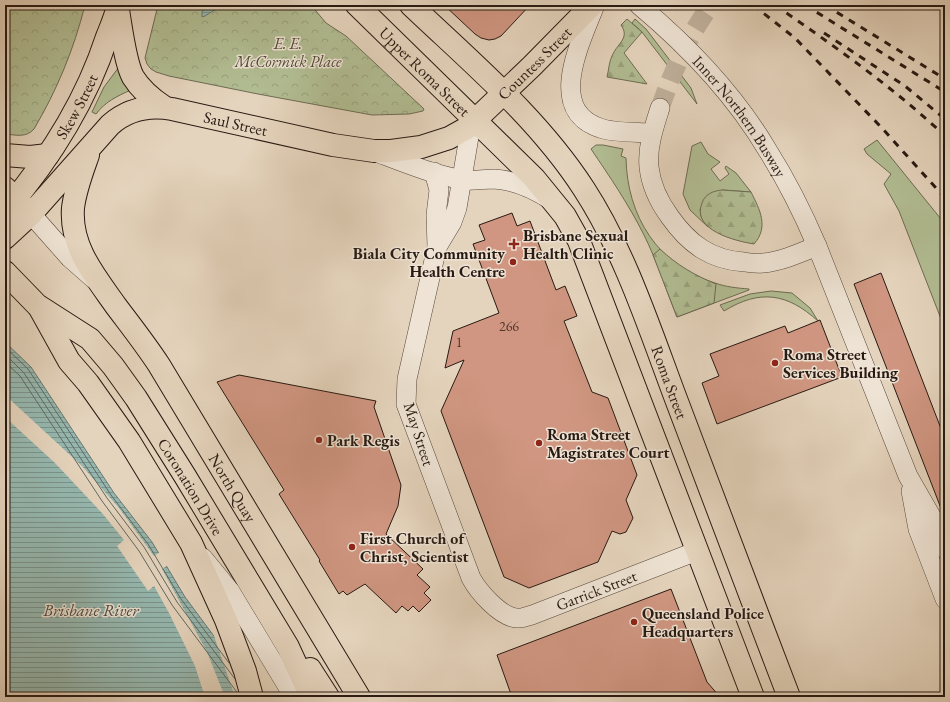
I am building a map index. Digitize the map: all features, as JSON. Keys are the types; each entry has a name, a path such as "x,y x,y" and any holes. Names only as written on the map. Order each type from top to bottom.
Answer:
{"main road":[{"name":"Upper Roma Street","path":"357,5 474,122"},
{"path":"411,5 505,93"},
{"name":"Countess Street","path":"474,122 594,5"},
{"path":"118,6 132,74 141,88 164,107"},
{"name":"Skew Street","path":"9,199 48,155 77,109 93,76 118,6"},
{"name":"Roma Street","path":"505,93 528,117 584,188 616,248 644,315 789,697"},
{"name":"Saul Street","path":"7,237 31,214 91,149 110,125 119,118 137,110 164,107 333,145 391,152 431,144 456,135 474,122"},
{"path":"474,122 534,178 557,204 578,241 753,697"},
{"name":"North Quay","path":"91,149 76,192 73,208 73,222 81,253 100,284 143,341 170,383 359,697"},
{"path":"5,155 35,157 48,155"},
{"path":"9,199 31,214"},
{"name":"Coronation Drive","path":"5,272 37,305 90,339 117,371 160,435 288,646 311,697"},
{"name":"Coronation Drive","path":"37,305 69,361 88,383 129,441 191,543 226,620 245,671 252,697"},
{"path":"288,646 312,671 328,697"}],"street":[{"path":"594,5 573,63 570,85 571,95 578,113 594,126 604,129 652,133"},
{"name":"Inner Northern Busway","path":"644,10 715,79 741,111 768,150 800,208 817,246 908,476 935,523 945,549"},
{"path":"660,108 652,133 649,166 654,189 659,200 678,229 696,246 705,252 733,262 761,263 788,257 817,246"},
{"name":"May Street","path":"437,247 452,222 458,208 462,179 474,122"},
{"path":"374,151 434,172 462,179 494,179 515,183 536,192 557,204"},
{"name":"May Street","path":"434,172 439,190 436,215 437,247 407,379 406,404 471,578 476,588 495,608"},
{"name":"North Quay","path":"31,214 80,268 100,284"},
{"name":"Inner Northern Busway","path":"908,476 918,529 945,599"},
{"path":"191,543 230,591 294,697"},
{"name":"Garrick Street","path":"495,608 517,618 532,615 697,551"}],"green space":[{"path":"5,5 85,5 76,37 64,69 50,99 34,129 28,134 24,135 5,134"},
{"name":"E. E. McCormick Place","path":"158,5 311,5 326,23 346,36 424,109 423,111 409,114 372,115 258,94 156,72 147,64 145,58"},
{"path":"627,19 642,32 624,53 647,84 607,77 612,57 624,37 621,25"},
{"path":"635,19 646,29 691,88 697,104 642,32 632,23"},
{"path":"119,67 131,90 103,106 96,114 92,112 104,87"},
{"path":"877,140 945,224 945,329 899,211 884,184 891,174 867,154 864,149"},
{"path":"701,142 708,154 720,162 711,169 720,181 729,174 725,168 726,166 736,173 751,192 722,190 700,209 701,216 708,227 690,210 683,194 692,146"},
{"path":"596,145 623,149 621,156 626,158 632,200 640,219 650,236 662,251 677,264 695,275 719,284 749,290 677,317 644,235 626,202 591,149"},
{"path":"722,190 751,192 762,218 759,238 754,244 726,237 709,227 703,220 700,212 703,200 710,194"},
{"path":"660,249 686,269 716,284 714,303 677,317 653,255"},
{"path":"771,291 792,293 810,308 818,321 795,305 773,297 750,299 724,311 720,305 750,294"}],"water":[{"path":"207,5 229,5 202,17 202,12"},
{"name":"Brisbane River","path":"5,342 31,367 114,493 152,542 185,597 259,697 5,697"}],"pier":[{"path":"5,395 82,466 119,508 154,556 160,552 168,565 162,569 207,652 225,697 205,697 195,666 154,586 148,591 117,546 124,540 102,513 55,463 5,417"},
{"path":"212,630 261,696 261,697 235,697"}],"building":[{"path":"444,5 530,5 501,36 489,40 481,38 475,34"},
{"name":"Roma Street Magistrates Court","path":"512,213 517,226 530,221 556,290 565,286 577,316 564,321 592,392 608,398 637,475 626,500 633,518 626,532 620,534 612,531 598,562 529,588 504,577 441,411 464,360 445,368 453,331 499,313 473,244 485,240 479,225"},
{"path":"881,273 945,439 944,516 854,284"},
{"name":"Roma Street Services Building","path":"820,320 842,377 717,424 702,383 719,376 710,354 785,326 788,333"},
{"path":"239,375 376,401 374,407 401,485 398,506 386,534 423,569 417,575 430,587 424,593 431,600 419,612 413,606 408,611 402,606 396,613 365,584 347,595 343,591 339,594 319,561 320,560 279,494 284,490 217,382"},
{"name":"Queensland Police Headquarters","path":"671,589 707,682 720,697 512,697 497,655"}],"tunnel":[{"path":"660,108 688,41 711,5"}],"railway":[{"path":"753,5 795,38 881,127 945,198"},
{"path":"775,5 884,84 945,136"},
{"path":"805,5 945,92"},
{"path":"825,5 945,79"},
{"path":"824,33 905,86 945,119"}],"place":[{"name":"Brisbane Sexual Health Clinic","path":"514,244"},
{"name":"Biala City Community Health Centre","path":"513,262"},
{"name":"Roma Street Services Building","path":"775,363"},
{"name":"Park Regis","path":"319,440"},
{"name":"Roma Street Magistrates Court","path":"539,443"},
{"name":"First Church of Christ, Scientist","path":"352,547"},
{"name":"Queensland Police Headquarters","path":"634,622"}]}
